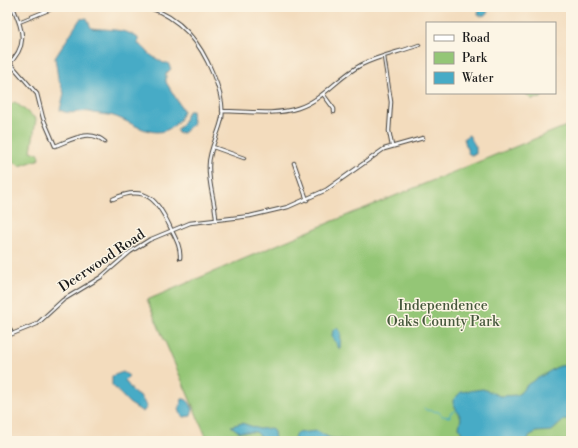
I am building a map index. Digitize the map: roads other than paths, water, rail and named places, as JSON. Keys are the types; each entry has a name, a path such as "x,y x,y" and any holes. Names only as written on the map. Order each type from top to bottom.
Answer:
{"street":[{"path":"12,7 23,35 22,46 18,54 8,64 37,94 43,118 55,146 80,136 91,135 96,136 105,142"},
{"path":"19,22 56,7"},
{"path":"148,7 173,20 195,40 208,61 218,87 222,111 219,128 212,147 209,170 216,219"},
{"path":"222,111 290,110 310,103 361,65 419,45"},
{"path":"384,57 391,102 389,131 392,146 423,138"},
{"path":"323,94 334,109 334,112"},
{"name":"Deerwood Road","path":"7,336 37,324 63,300 101,277 137,247 190,223 266,214 307,200 326,190 378,153 392,146"},
{"path":"212,147 244,158"},
{"path":"294,163 307,200"},
{"path":"113,199 131,194 147,196 160,206 180,250 180,258"},
{"path":"7,322 12,334"}],"water":[{"path":"479,7 488,7 489,9 486,15 478,15"},
{"path":"87,18 91,28 128,32 138,38 138,44 152,56 163,63 168,63 171,69 166,74 166,82 183,110 178,122 172,127 164,131 148,131 109,115 86,112 68,113 60,110 64,93 58,78 55,58 80,19"},
{"path":"188,111 192,111 193,124 183,133 178,133 177,130 183,123"},
{"path":"469,135 476,147 476,154 471,155 468,153 464,138"},
{"path":"337,328 341,332 340,350 332,336 333,330"},
{"path":"571,365 571,418 564,420 552,431 536,432 529,436 528,441 465,441 459,427 461,418 453,403 453,400 461,392 483,389 500,396 518,395 528,384 555,368"},
{"path":"123,372 129,376 125,380 126,382 135,394 141,397 147,407 143,412 129,403 112,385 112,376"},
{"path":"182,399 188,401 191,406 193,410 191,416 184,417 181,415 179,409"},
{"path":"242,423 259,429 271,428 274,432 275,439 265,441 256,432 239,432 231,426"},
{"path":"317,431 330,438 354,441 293,441 296,433"}],"waterway":[{"path":"424,408 426,410 439,412 442,416 450,417 450,413 457,410"},
{"path":"459,441 465,440"}],"park label":[{"name":"Independence Oaks County Park","path":"443,314"}]}
